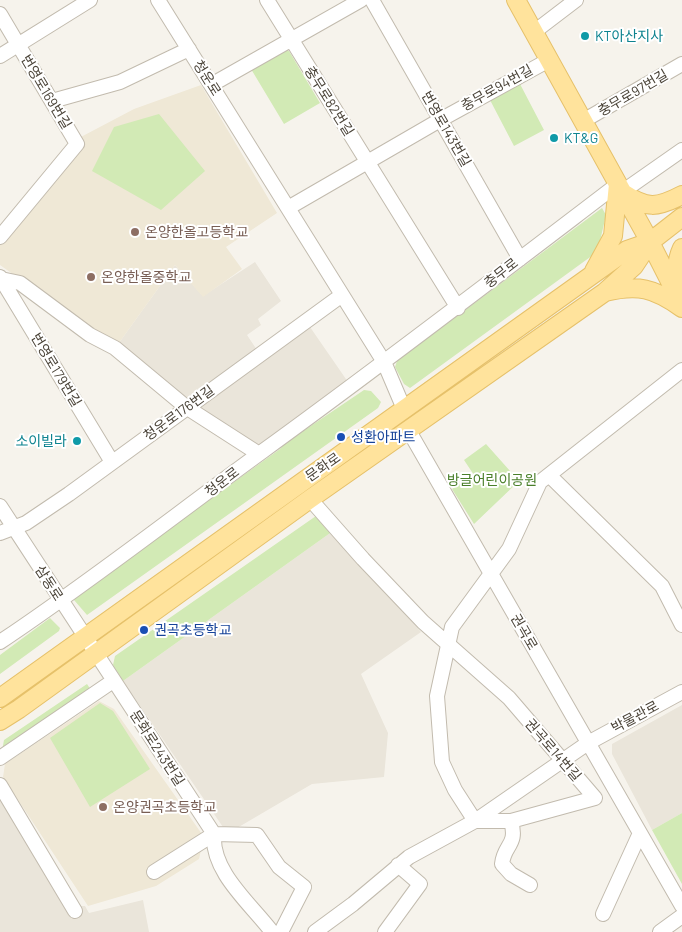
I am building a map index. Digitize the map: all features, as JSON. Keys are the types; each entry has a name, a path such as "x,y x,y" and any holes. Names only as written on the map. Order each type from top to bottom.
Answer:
{"main road":[{"path":"516,0 650,242 682,306"},
{"path":"620,188 637,202 650,206 666,203 682,195"},
{"path":"591,276 613,236 620,188"},
{"name":"문화로","path":"0,721 19,710 310,499 605,292 634,266 650,242 682,217"},
{"name":"문화로","path":"0,698 627,250 650,242"},
{"path":"682,248 677,258 676,271 682,299"},
{"path":"605,292 625,288 640,288 665,296 682,306"}],"street":[{"path":"0,56 90,0"},
{"name":"청운로","path":"158,0 384,362 404,409"},
{"name":"충무로82번길","path":"267,0 368,162"},
{"path":"211,85 361,0"},
{"name":"번영로143번길","path":"372,0 520,259"},
{"path":"534,32 576,0"},
{"name":"번영로169번길","path":"0,14 77,144 0,237"},
{"name":"청운로","path":"52,101 120,82 189,49"},
{"name":"충무로94번길","path":"288,208 440,120 549,60"},
{"name":"충무로97번길","path":"583,122 682,64"},
{"name":"충무로","path":"384,362 458,308 520,259 620,188 682,150"},
{"path":"368,162 458,308"},
{"path":"0,279 20,283 90,335 115,348 186,407 259,454"},
{"name":"번영로179번길","path":"0,279 112,462"},
{"name":"청운로176번길","path":"14,528 26,523 112,462 342,295"},
{"name":"청운로","path":"0,642 61,602 384,362"},
{"path":"475,821 455,790 442,762 437,696 452,627 509,549 540,482 682,370"},
{"name":"권곡로","path":"409,431 682,906"},
{"path":"549,475 662,586 682,624"},
{"name":"문화로","path":"310,499 363,559 447,643"},
{"name":"삼동로","path":"0,506 85,638"},
{"path":"0,533 14,528"},
{"name":"문화로243번길","path":"85,638 214,834 214,852 240,897 272,932"},
{"name":"권곡로14번길","path":"314,932 353,904 398,865 475,821 511,821 595,798 509,698 447,643"},
{"path":"0,758 113,681"},
{"name":"박물관로","path":"475,821 588,743 682,692"},
{"path":"0,785 75,911"},
{"path":"511,821 514,834 511,845 503,855 502,864 511,874 530,885"},
{"path":"603,914 640,833"},
{"path":"154,872 214,834 257,834 278,867 304,888 281,932"},
{"path":"385,932 420,884 398,865"},
{"path":"660,932 682,916"}],"shaded area":[{"path":"201,85 277,213 226,247 242,269 203,297 175,265 116,347 0,265 0,244 79,147 79,138 134,109"},
{"path":"255,262 281,301 258,319 261,325 247,335 257,350 189,401 116,347 175,265 203,296"},
{"path":"310,327 348,382 257,448 201,412 202,404"},
{"path":"333,531 421,632 361,674 388,733 384,777 312,784 237,828 225,830 123,681"},
{"name":"온양권곡초등학교","path":"99,701 114,709 204,837 199,859 156,886 88,906 3,777 5,764"},
{"path":"682,705 682,813 652,830 612,754 612,744"},
{"path":"0,795 64,906 85,906 89,913 143,900 149,932 0,932"}],"green space":[{"path":"284,49 289,51 320,103 284,124 251,69"},
{"path":"520,84 544,130 514,146 490,100"},
{"path":"159,114 205,171 161,210 92,171 114,127"},
{"path":"602,208 606,215 600,241 593,255 410,388 404,384 395,367 397,361"},
{"path":"364,390 371,391 381,402 378,408 87,615 74,600 75,596 280,449 284,444"},
{"name":"방글어린이공원","path":"486,444 519,481 474,524 452,489 474,475 464,460"},
{"path":"316,516 333,531 123,681 113,665 115,656"},
{"path":"50,618 60,628 59,631 0,674 0,655"},
{"path":"87,684 91,690 2,751 4,740"},
{"path":"100,703 113,711 150,769 90,807 50,738"},
{"path":"682,813 682,884 652,830"}],"place":[{"name":"KT아산지사","path":"585,36"},
{"name":"KT&G","path":"554,138"},
{"name":"온양한올고등학교","path":"135,232"},
{"name":"온양한올중학교","path":"91,277"},
{"name":"성환아파트","path":"341,437"},
{"name":"소이빌라","path":"77,441"},
{"name":"권곡초등학교","path":"144,630"},
{"name":"온양권곡초등학교","path":"103,807"}]}
